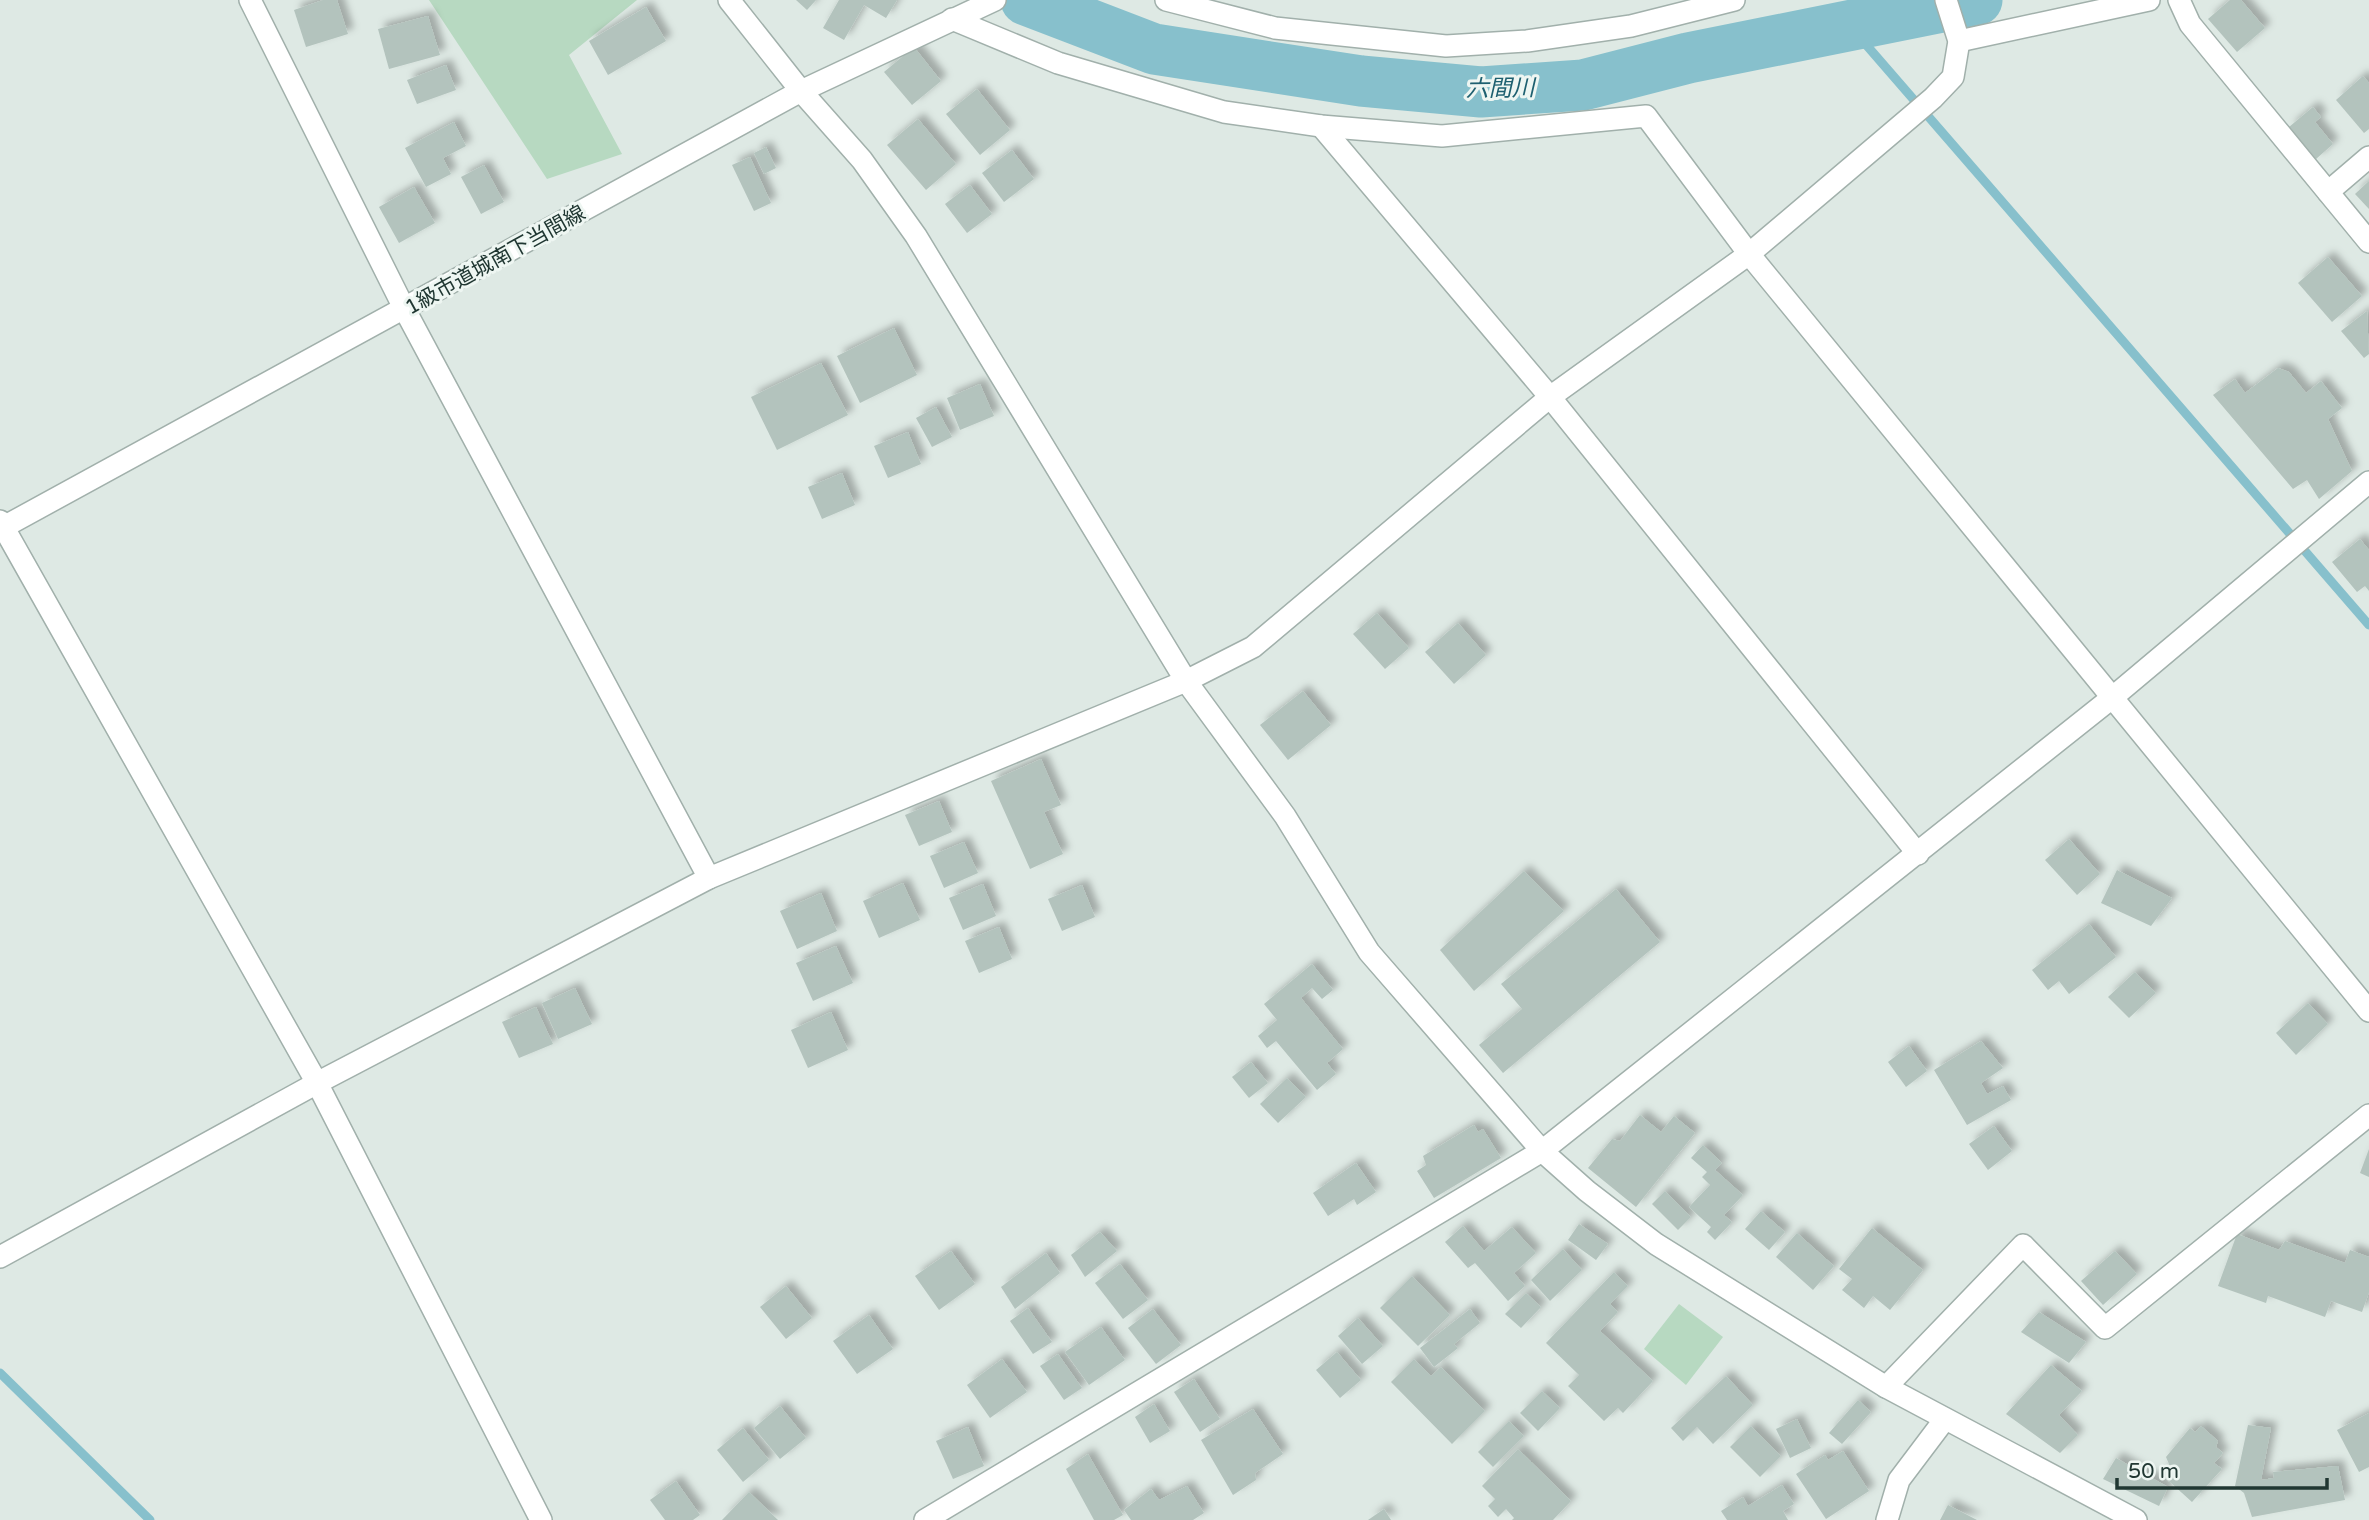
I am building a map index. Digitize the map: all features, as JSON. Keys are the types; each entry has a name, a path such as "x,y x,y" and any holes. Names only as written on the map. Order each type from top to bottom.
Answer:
{"street":[{"path":"250,0 405,310 709,878"},
{"path":"729,0 801,91 862,160 916,236 1186,681 1285,816 1369,952 1542,1150 1587,1191 1656,1244 1886,1387 2136,1520"},
{"name":"1級市道城南下当間線","path":"1,526 405,310 801,91 995,0"},
{"path":"1166,0 1275,28 1446,46 1527,41 1631,26 1734,0"},
{"path":"0,1257 317,1083 709,878 1186,681 1253,647 1550,397 1749,254 1953,78 1956,32 1946,0"},
{"path":"1956,32 2149,0"},
{"path":"2179,0 2190,24 2369,243"},
{"path":"960,16 1058,63 1224,112 1321,126 1441,136 1646,116 1749,254 2369,1011"},
{"path":"1321,126 1550,397 1918,854"},
{"path":"2328,192 2369,157"},
{"path":"925,1520 953,1515 1542,1150 2113,697 2369,482"},
{"path":"1,526 317,1083 541,1520"},
{"path":"1886,1387 2023,1245 2105,1328 2369,1115"},
{"path":"1887,1520 1899,1480 1945,1419"}],"green space":[{"path":"429,0 637,0 569,55 622,154 547,179"},
{"path":"1679,1304 1723,1337 1686,1385 1644,1349"}],"building":[{"path":"323,0 337,0 348,34 306,47 294,10"},
{"path":"796,0 816,0 807,10"},
{"path":"839,0 897,0 886,18 864,5 844,40 823,28"},
{"path":"2230,0 2241,0 2265,28 2237,52 2208,19"},
{"path":"646,7 666,41 608,75 589,41"},
{"path":"428,16 440,55 389,69 378,29"},
{"path":"914,47 941,81 912,105 884,72"},
{"path":"446,65 456,90 417,104 407,80"},
{"path":"2363,76 2369,83 2369,129 2364,133 2336,100"},
{"path":"977,89 1010,130 980,155 946,114"},
{"path":"2313,107 2321,117 2315,122 2333,144 2316,159 2289,127"},
{"path":"918,119 956,164 926,190 887,145"},
{"path":"454,122 466,146 443,158 451,174 426,187 405,148"},
{"path":"766,147 776,168 764,174 754,153"},
{"path":"1012,150 1034,179 1004,202 982,173"},
{"path":"750,157 771,203 754,211 732,165"},
{"path":"484,165 504,202 481,214 461,177"},
{"path":"2369,181 2369,209 2355,194"},
{"path":"970,185 992,214 967,233 945,204"},
{"path":"414,187 435,223 399,243 379,207"},
{"path":"2328,257 2362,296 2332,322 2298,283"},
{"path":"2367,311 2369,354 2364,358 2341,331"},
{"path":"894,328 917,375 860,403 837,356"},
{"path":"821,363 848,415 777,450 751,397"},
{"path":"2278,368 2289,372 2306,393 2321,381 2342,408 2328,419 2352,471 2319,499 2307,480 2293,489 2213,395 2235,379 2245,393"},
{"path":"980,384 994,416 960,430 947,398"},
{"path":"936,407 952,437 932,447 916,418"},
{"path":"908,432 921,464 888,478 874,446"},
{"path":"842,473 855,505 822,519 808,487"},
{"path":"2360,539 2369,550 2369,591 2365,586 2357,592 2332,562"},
{"path":"1377,613 1409,648 1385,669 1353,634"},
{"path":"1458,623 1486,655 1454,684 1425,652"},
{"path":"1303,691 1331,725 1288,760 1260,725"},
{"path":"1041,759 1061,805 1044,812 1063,854 1030,869 991,781"},
{"path":"939,801 952,832 919,846 905,815"},
{"path":"2069,839 2100,874 2077,895 2045,860"},
{"path":"964,842 978,873 944,888 930,856"},
{"path":"2117,870 2172,898 2151,926 2101,903"},
{"path":"1524,871 1564,911 1474,991 1440,950"},
{"path":"903,883 920,920 879,938 863,901"},
{"path":"983,884 996,916 963,930 949,898"},
{"path":"1082,885 1095,917 1062,931 1048,899"},
{"path":"1616,889 1660,942 1503,1073 1479,1045 1522,1009 1501,984"},
{"path":"821,893 837,931 797,949 780,911"},
{"path":"2089,924 2116,957 2069,994 2059,981 2048,990 2032,970"},
{"path":"999,927 1012,959 979,973 965,941"},
{"path":"836,946 853,983 813,1001 796,963"},
{"path":"1312,964 1333,990 1322,999 1312,988 1301,998 1343,1049 1327,1063 1336,1074 1317,1090 1276,1041 1267,1048 1258,1036 1277,1020 1264,1004"},
{"path":"2135,972 2156,993 2129,1018 2108,997"},
{"path":"575,988 592,1024 558,1039 542,1003"},
{"path":"2308,1003 2328,1024 2296,1055 2276,1033"},
{"path":"536,1007 553,1044 519,1058 502,1022"},
{"path":"831,1012 848,1050 808,1068 791,1030"},
{"path":"1981,1041 2003,1068 1981,1083 1987,1094 2003,1086 2011,1100 1967,1125 1934,1070"},
{"path":"1909,1046 1927,1071 1906,1087 1888,1062"},
{"path":"1251,1062 1268,1083 1249,1098 1232,1077"},
{"path":"1287,1078 1306,1097 1278,1123 1260,1104"},
{"path":"1640,1115 1661,1132 1674,1116 1695,1133 1636,1207 1588,1168 1612,1139 1620,1141"},
{"path":"1474,1125 1478,1132 1483,1129 1501,1158 1434,1198 1417,1171 1426,1165 1423,1156"},
{"path":"1994,1126 2012,1151 1988,1170 1969,1144"},
{"path":"1703,1145 1722,1163 1715,1170 1743,1195 1724,1215 1732,1222 1715,1240 1707,1232 1711,1227 1689,1207 1710,1185 1702,1177 1707,1172 1691,1158"},
{"path":"2369,1149 2369,1177 2360,1173"},
{"path":"1356,1163 1376,1192 1357,1205 1354,1199 1328,1216 1313,1193"},
{"path":"1665,1191 1691,1217 1678,1230 1652,1204"},
{"path":"1761,1211 1785,1232 1769,1250 1745,1229"},
{"path":"1579,1224 1608,1244 1596,1260 1568,1240"},
{"path":"1463,1226 1484,1251 1512,1227 1536,1253 1514,1273 1525,1286 1508,1301 1475,1263 1468,1268 1445,1242"},
{"path":"1872,1228 1923,1270 1890,1310 1873,1296 1864,1308 1842,1290 1852,1279 1839,1269"},
{"path":"1100,1232 1117,1251 1085,1277 1071,1255"},
{"path":"1797,1233 1834,1266 1813,1290 1776,1257"},
{"path":"2237,1234 2279,1250 2285,1241 2345,1263 2350,1250 2369,1257 2369,1292 2362,1312 2331,1301 2325,1317 2268,1296 2266,1303 2218,1286"},
{"path":"1563,1249 1582,1270 1550,1301 1531,1280"},
{"path":"951,1251 975,1284 939,1310 915,1276"},
{"path":"2115,1251 2137,1274 2103,1305 2081,1281"},
{"path":"1046,1253 1060,1273 1015,1309 1001,1287"},
{"path":"1120,1264 1148,1300 1123,1319 1095,1283"},
{"path":"1614,1272 1628,1286 1610,1304 1618,1312 1600,1331 1653,1381 1623,1413 1618,1408 1604,1421 1568,1386 1579,1375 1546,1343"},
{"path":"1412,1276 1450,1315 1418,1346 1380,1308"},
{"path":"786,1286 812,1318 786,1339 760,1307"},
{"path":"1526,1293 1541,1307 1521,1328 1505,1314"},
{"path":"1028,1308 1052,1342 1033,1354 1010,1321"},
{"path":"1153,1309 1181,1345 1156,1364 1128,1328"},
{"path":"1470,1309 1480,1323 1454,1344 1458,1348 1434,1367 1420,1348"},
{"path":"2039,1312 2086,1342 2069,1363 2021,1332"},
{"path":"869,1315 893,1349 857,1374 833,1341"},
{"path":"1358,1318 1383,1346 1362,1364 1338,1336"},
{"path":"1101,1327 1125,1360 1089,1385 1065,1352"},
{"path":"1337,1352 1361,1380 1340,1398 1316,1370"},
{"path":"1058,1354 1082,1388 1064,1400 1040,1366"},
{"path":"1002,1359 1027,1392 990,1418 967,1385"},
{"path":"1414,1359 1431,1376 1441,1367 1485,1411 1452,1444 1391,1382"},
{"path":"2051,1365 2082,1391 2059,1415 2078,1435 2060,1453 2006,1414"},
{"path":"1726,1376 1753,1405 1713,1444 1697,1427 1683,1441 1671,1428"},
{"path":"1194,1379 1220,1419 1200,1432 1174,1392"},
{"path":"1542,1391 1560,1408 1538,1431 1520,1413"},
{"path":"1858,1400 1871,1412 1842,1444 1829,1433"},
{"path":"1154,1404 1170,1431 1150,1443 1135,1417"},
{"path":"780,1406 806,1438 780,1459 754,1428"},
{"path":"1253,1409 1283,1454 1255,1473 1256,1480 1233,1495 1201,1440"},
{"path":"2369,1413 2369,1467 2359,1472 2337,1430"},
{"path":"1797,1419 1811,1448 1790,1458 1776,1429"},
{"path":"1509,1421 1524,1436 1493,1467 1478,1452"},
{"path":"2248,1425 2271,1428 2261,1480 2274,1478 2273,1472 2338,1466 2345,1500 2252,1517 2244,1493 2235,1486"},
{"path":"1751,1426 1781,1456 1760,1477 1730,1447"},
{"path":"2201,1426 2218,1441 2216,1447 2223,1453 2214,1463 2222,1469 2192,1502 2161,1474 2169,1464 2166,1457 2190,1428 2195,1432"},
{"path":"968,1427 984,1466 953,1479 936,1441"},
{"path":"743,1428 769,1460 743,1482 717,1450"},
{"path":"1518,1449 1571,1501 1553,1520 1512,1520 1514,1518 1506,1509 1498,1517 1488,1506 1495,1499 1482,1486"},
{"path":"1843,1451 1869,1491 1826,1519 1796,1474 1825,1455 1828,1460"},
{"path":"1088,1454 1123,1515 1114,1520 1094,1520 1066,1469"},
{"path":"2116,1458 2168,1487 2159,1506 2103,1479"},
{"path":"676,1481 700,1515 693,1520 665,1520 650,1500"},
{"path":"1782,1485 1794,1504 1783,1511 1788,1520 1727,1520 1721,1511 1743,1497 1748,1506"},
{"path":"1187,1486 1204,1513 1193,1520 1131,1520 1124,1510 1151,1489 1159,1500"},
{"path":"749,1492 778,1520 722,1520"},
{"path":"1948,1505 1977,1520 1940,1520"},
{"path":"1384,1509 1391,1520 1368,1520"}],"waterway":[{"name":"六間川","path":"1026,0 1154,49 1361,81 1481,92 1583,85 1688,58 1977,0"},
{"path":"1849,25 2369,625"},
{"path":"0,1373 150,1520"}]}
